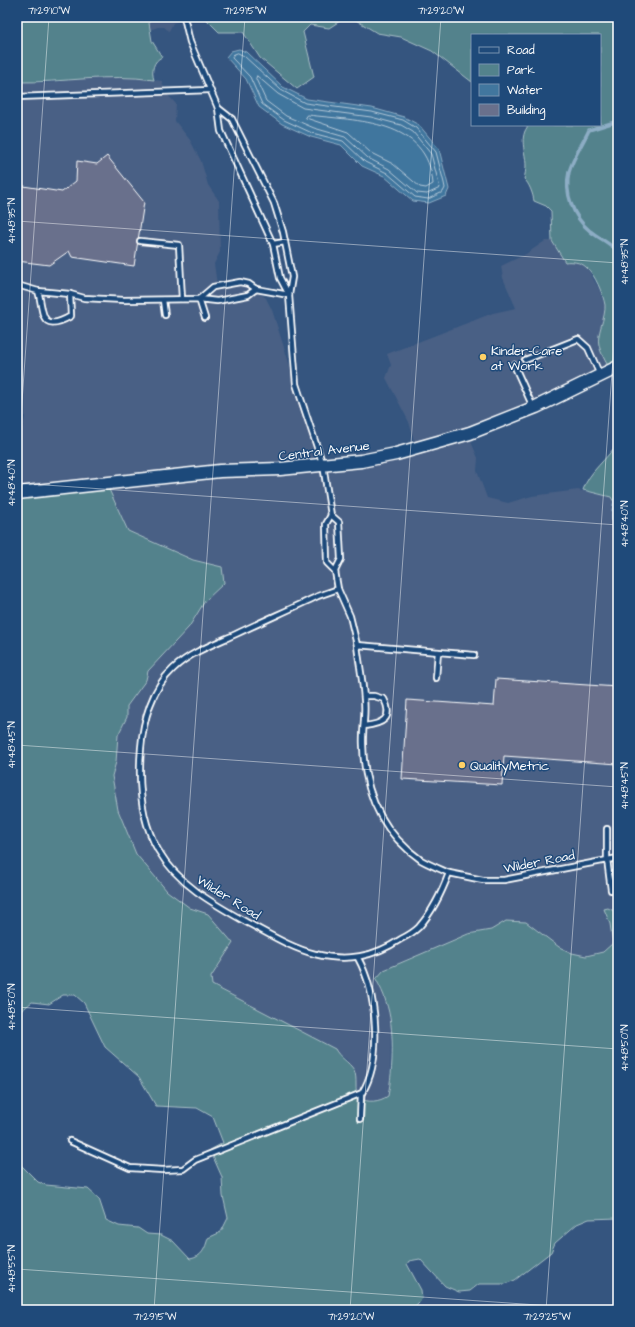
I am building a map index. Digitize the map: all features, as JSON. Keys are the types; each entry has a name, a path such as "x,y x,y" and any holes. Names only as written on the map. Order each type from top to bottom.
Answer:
{"main road":[{"name":"Central Avenue","path":"17,493 220,471 280,470 396,454 452,439 533,408 618,367"}],"lane":[{"path":"184,17 190,42 218,108 221,131 273,244 280,278 289,295"},
{"path":"17,97 210,90"},
{"path":"218,108 232,119 252,158 274,203 285,242 292,277 289,295 296,384 323,465 331,515 338,522 339,527 341,559 335,571"},
{"path":"140,241 178,245 182,299"},
{"path":"273,244 285,242"},
{"path":"199,299 213,287 230,284 249,284 256,289 289,295"},
{"path":"17,285 38,291 70,294 93,299 199,299 217,301 248,295 256,289"},
{"path":"38,291 43,316 46,320 53,321 65,319 71,316 70,294"},
{"path":"199,299 205,318"},
{"path":"163,300 165,315"},
{"path":"525,360 578,339 588,348 600,376"},
{"path":"514,365 533,408"},
{"path":"331,515 326,524 327,563 335,571 338,589 350,616 357,645 364,696 365,775 377,810 388,828 405,846 422,860 449,873"},
{"name":"Wilder Road","path":"338,589 196,652 173,669 161,683 146,714 141,740 139,779 142,807 148,828 159,852 182,881 214,904 280,940 316,954 333,957 358,958 369,956 393,945 418,928 442,893 449,873 483,880 504,880 618,858"},
{"path":"357,645 474,655"},
{"path":"436,678 438,652"},
{"path":"364,696 374,696 384,699 388,708 386,718 378,724 364,726"},
{"path":"607,829 611,890"},
{"path":"70,1141 130,1168 163,1170 183,1169 195,1160 360,1094 369,1082 376,1039 371,990 358,958"},
{"path":"360,1094 360,1118"}],"shaded area":[{"path":"148,17 191,17 173,23 169,31 164,27 158,27 150,30"},
{"path":"135,77 162,81 165,92 176,104 175,121 190,140 201,161 208,185 219,201 220,252 214,264 217,284 239,283 249,285 266,298 272,310 321,463 416,448 409,422 386,378 391,365 387,354 493,313 516,308 503,278 501,266 526,254 545,241 552,241 565,262 572,261 586,266 599,289 605,306 603,321 608,367 468,435 478,458 477,471 487,498 508,503 532,496 578,490 611,497 618,509 618,913 608,908 605,915 610,924 613,943 603,952 586,956 572,953 559,947 526,922 506,921 491,930 468,934 425,954 410,958 377,979 387,1003 391,1026 390,1084 388,1096 382,1100 364,1101 358,1098 355,1093 356,1082 347,1060 335,1051 212,985 208,914 190,908 167,891 136,854 118,810 112,776 116,762 118,735 127,717 127,706 146,680 148,671 189,627 205,601 223,583 222,567 193,560 128,531 107,485 17,494 17,444 25,418 25,402 21,388 21,354 17,347 17,82 46,83 81,79"}],"green space":[{"path":"17,17 148,17 152,41 162,57 155,64 153,73 154,80 137,78 103,78 17,82"},
{"path":"204,17 346,17 329,28 310,25 303,32 314,77 297,89 260,58 243,32 219,32"},
{"path":"351,17 618,17 618,387 603,356 598,341 605,305 598,284 584,265 576,262 565,262 552,241 551,211 546,206 534,201 528,183 524,179 526,161 523,140 524,134 528,126 601,126 601,34 471,34 471,81 432,51 401,37 377,33"},
{"path":"618,442 618,509 611,497 583,490 594,471"},
{"path":"107,485 128,531 193,560 222,567 224,583 205,601 189,627 148,671 146,680 127,706 127,717 118,735 116,762 112,776 118,810 136,854 167,891 190,908 208,914 233,943 211,977 212,985 335,1049 354,1070 358,1098 366,1101 377,1101 388,1096 392,1061 392,1036 389,1012 384,996 376,979 384,970 468,934 491,930 506,921 526,922 559,947 572,953 586,956 603,952 613,943 610,924 604,909 608,908 618,913 618,1218 589,1219 577,1224 555,1243 551,1252 515,1280 505,1284 479,1284 470,1291 459,1292 445,1286 420,1259 409,1261 407,1264 421,1290 422,1299 411,1310 17,1310 17,1161 38,1182 46,1185 88,1189 99,1199 106,1220 119,1226 138,1228 147,1234 161,1235 173,1241 190,1259 202,1252 206,1246 208,1238 221,1232 228,1218 223,1196 222,1177 210,1150 223,1143 213,1117 197,1108 156,1106 139,1077 105,1047 84,1003 75,995 63,995 49,1004 32,1002 17,1014 17,494"}],"water":[{"path":"239,49 246,52 283,87 307,99 372,108 404,117 419,125 439,149 449,189 446,196 429,203 413,201 384,176 362,166 341,145 311,137 282,124 259,107 246,79 226,57 231,51"}],"building":[{"path":"107,156 144,202 134,266 72,257 69,251 49,265 17,261 17,185 62,192 76,181 77,161 97,164"},
{"path":"496,679 618,687 618,764 504,756 502,785 402,779 407,700 494,706"}],"waterway":[{"path":"618,121 589,130 573,161 568,180 571,204 579,219 590,231 618,251"},
{"path":"618,492 614,504 613,515 615,531 618,537"}],"place":[{"name":"Kinder-Care at Work","path":"483,357"},
{"name":"QualityMetric","path":"462,765"}]}
